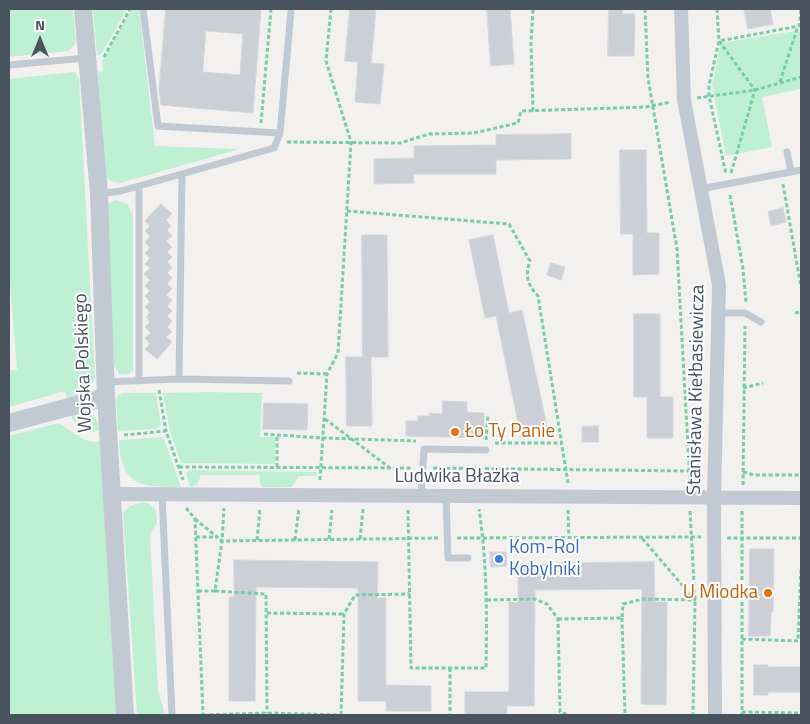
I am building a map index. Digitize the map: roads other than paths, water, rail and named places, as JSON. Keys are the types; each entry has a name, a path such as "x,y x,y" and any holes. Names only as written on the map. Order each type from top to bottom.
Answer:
{"street":[{"name":"Wojska Polskiego","path":"83,9 99,194 105,390 125,715"},
{"name":"Stanisława Kiełbasiewicza","path":"681,9 684,100 719,285 714,498 715,715"},
{"path":"9,423 105,390"},
{"name":"Ludwika Błażka","path":"112,494 801,498"}],"lane":[{"path":"144,9 158,126 280,133"},
{"path":"99,194 139,186 274,148 280,133 291,11"},
{"path":"9,65 86,58"},
{"path":"787,152 791,172"},
{"path":"700,188 801,170"},
{"path":"179,379 182,174"},
{"path":"139,186 139,380"},
{"path":"718,313 745,313 761,322"},
{"path":"105,390 139,380 289,381"},
{"path":"414,496 424,449 486,447"},
{"path":"162,494 172,715"},
{"path":"446,496 448,558 468,558"}],"place":[{"name":"Ło Ty Panie","path":"455,432"},
{"name":"Kom-Rol Kobylniki","path":"499,559"},
{"name":"U Miodka","path":"768,593"}]}
